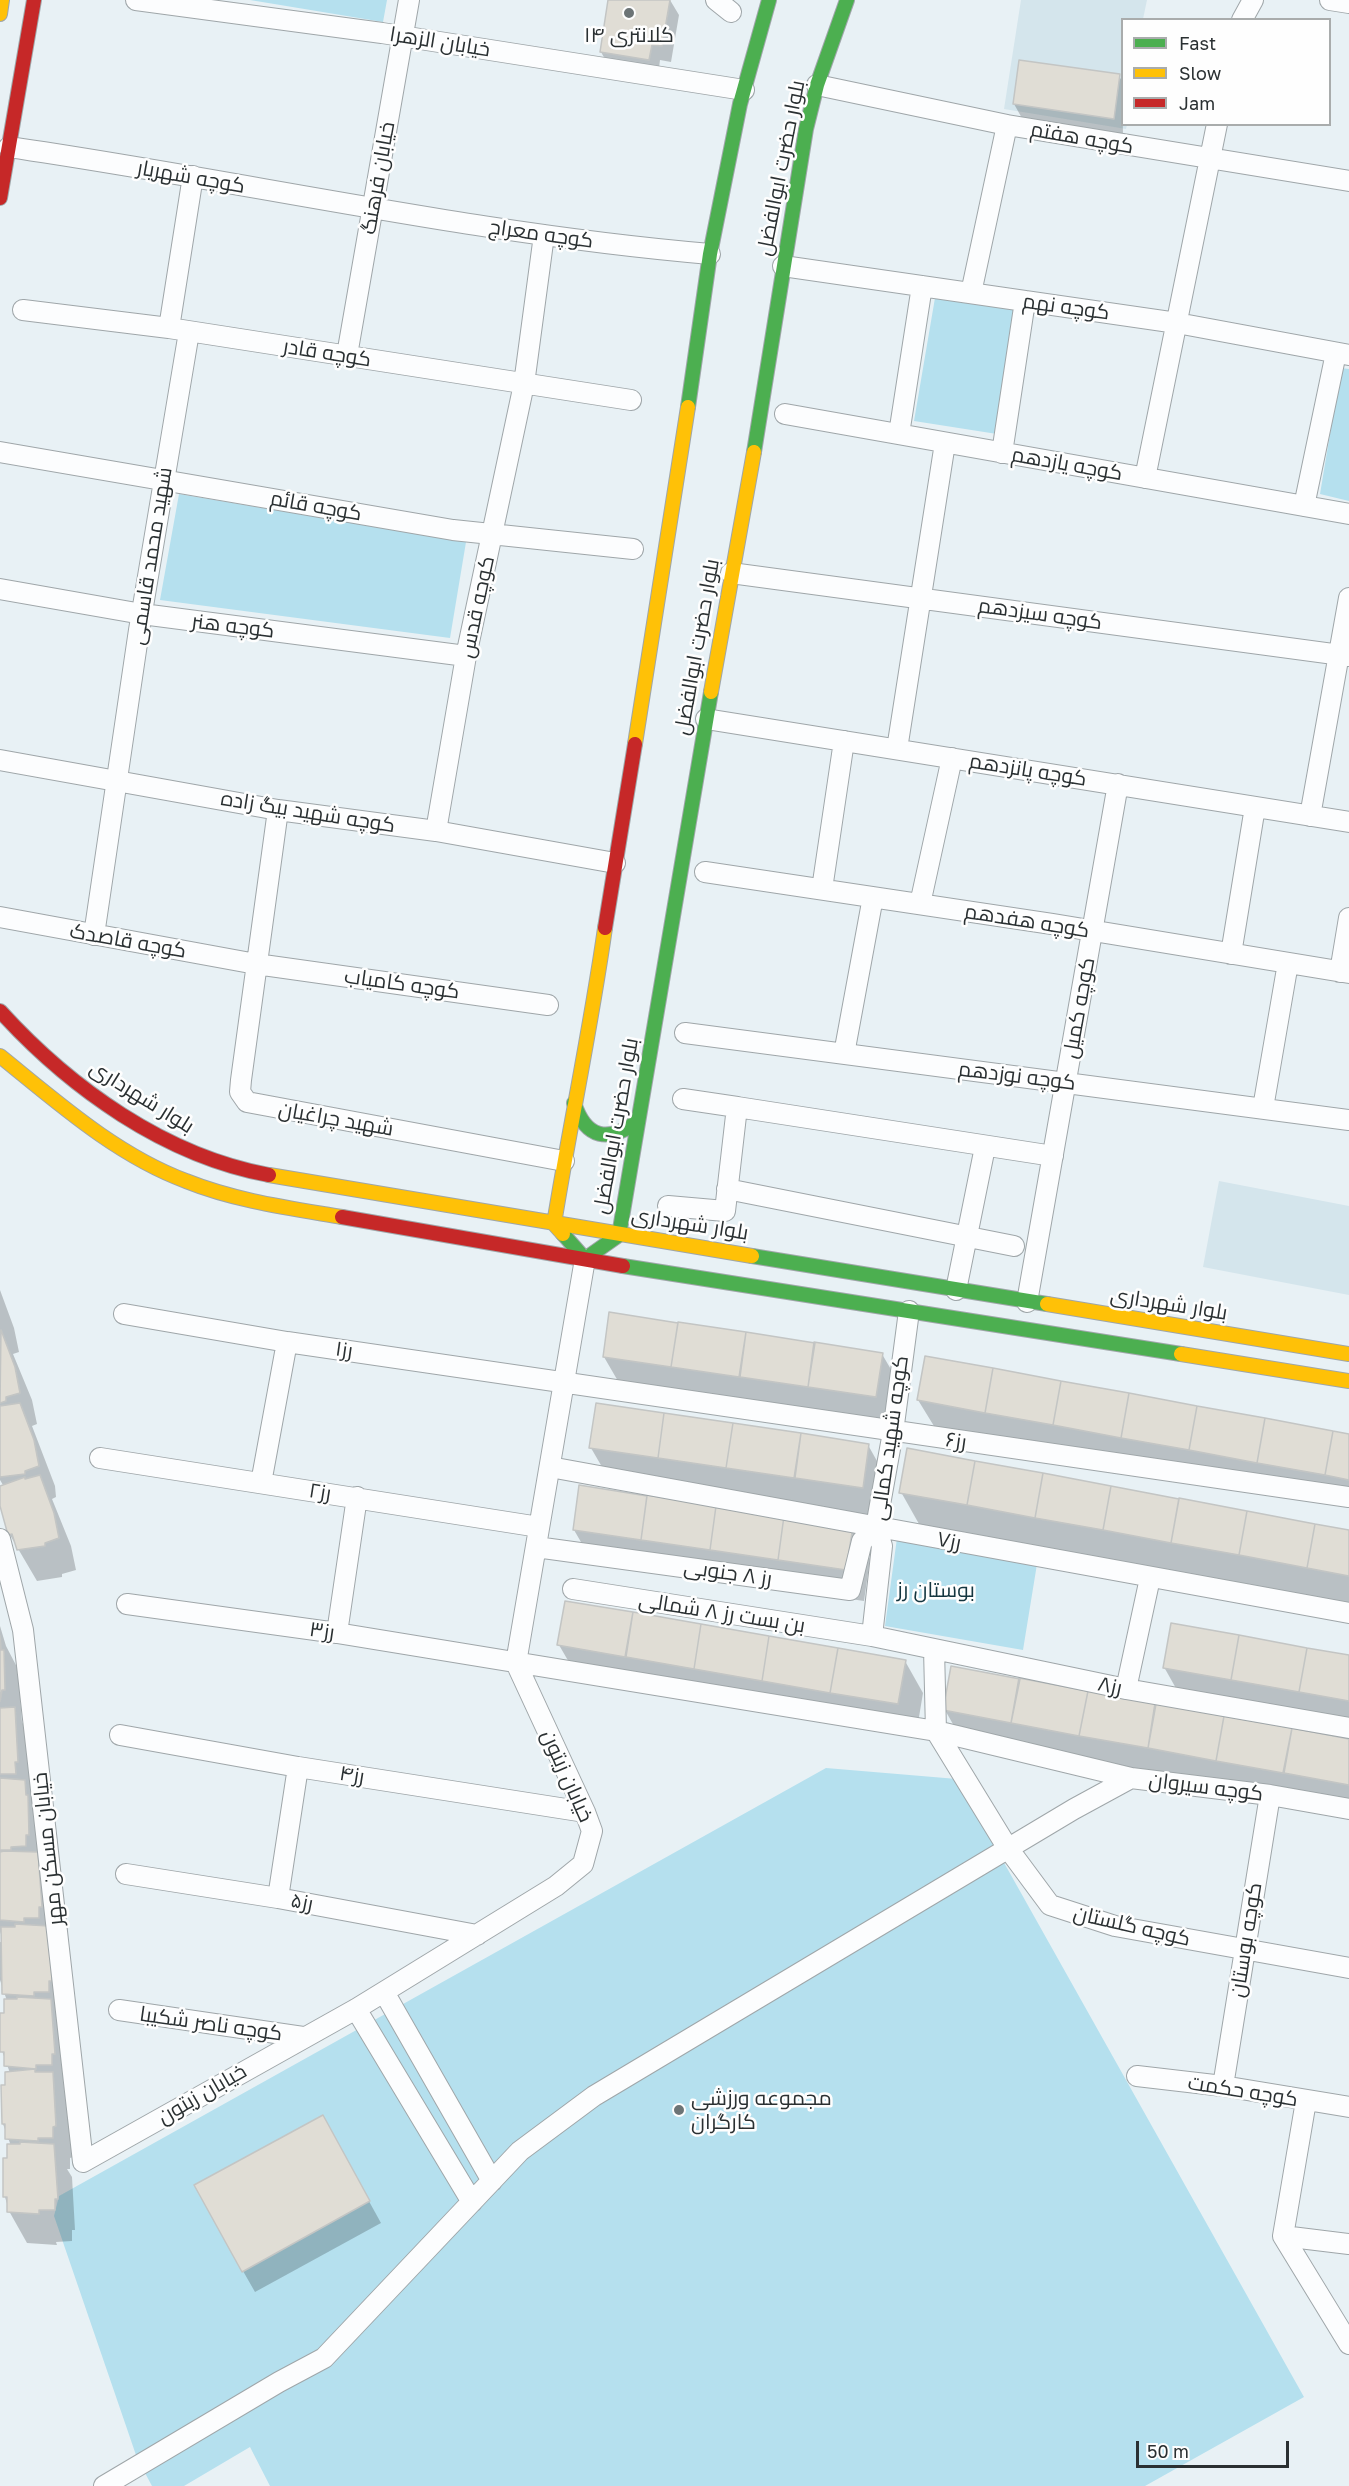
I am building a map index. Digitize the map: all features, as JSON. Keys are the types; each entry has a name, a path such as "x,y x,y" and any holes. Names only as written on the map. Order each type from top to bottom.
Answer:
{"main road":[{"path":"0,14 3,0"},
{"path":"0,198 34,0"},
{"name":"بلوار حضرت ابوالفضل","path":"554,1224 574,1103 593,1012 615,863 660,595 710,254 744,90 769,0"},
{"name":"بلوار حضرت ابوالفضل","path":"585,1259 619,1234 731,573 762,410 806,129 817,85 847,0"},
{"name":"بلوار شهرداری","path":"0,1011 20,1033 76,1082 134,1122 196,1154 244,1170 554,1224 1349,1354"},
{"path":"0,1056 60,1105 121,1148 184,1181 241,1199 585,1259 1349,1381"},
{"path":"574,1103 577,1117 583,1125 601,1135 620,1134 638,1121"},
{"path":"554,1224 585,1259"}],"street":[{"name":"خیابان الزهرا","path":"136,0 402,36 744,90"},
{"name":"خیابان فرهنگ","path":"347,355 409,0"},
{"path":"1243,18 1253,0"},
{"path":"1330,0 1349,3"},
{"name":"کوچه هفتم","path":"817,85 1007,125 1349,181"},
{"path":"971,293 1007,125"},
{"path":"1144,478 1217,126"},
{"name":"کوچه شهریار","path":"9,147 193,176 372,208"},
{"path":"170,328 193,176"},
{"name":"کوچه معراج","path":"372,208 630,247 710,254"},
{"name":"کوچه قدس","path":"436,831 466,656 524,384 544,234"},
{"name":"کوچه نهم","path":"783,266 1176,323 1342,354"},
{"path":"899,434 922,286"},
{"path":"1002,453 1025,301"},
{"name":"کوچه قادر","path":"22,310 170,328 189,333 347,355 631,400"},
{"name":"شهید محمد قاسمی","path":"94,935 163,480 189,333"},
{"path":"1304,506 1342,354"},
{"name":"کوچه یازدهم","path":"785,414 1349,514"},
{"path":"897,749 945,442"},
{"name":"کوچه قائم","path":"0,452 453,530 633,549"},
{"name":"کوچه سیزدهم","path":"731,573 1344,655"},
{"name":"کوچه هنر","path":"0,589 142,614 466,656"},
{"path":"1310,816 1344,655 1349,598"},
{"name":"کوچه پانزدهم","path":"706,719 1349,822"},
{"path":"822,890 844,741"},
{"path":"920,904 952,758"},
{"name":"کوچه شهید بیگ زاده","path":"0,760 118,779 278,810 436,831 615,863"},
{"name":"کوچه کمیل","path":"1027,1302 1118,784"},
{"path":"1231,954 1255,807"},
{"name":"شهید چراغیان","path":"278,810 241,1080 240,1092 247,1102 564,1161"},
{"name":"کوچه هفدهم","path":"705,872 1092,930 1345,973"},
{"path":"844,1054 873,897"},
{"name":"کوچه قاصدک","path":"0,917 256,964"},
{"path":"1345,973 1349,918"},
{"path":"1263,1108 1288,963"},
{"name":"کوچه کامیاب","path":"256,964 548,1005"},
{"name":"کوچه نوزدهم","path":"685,1034 1349,1120"},
{"path":"683,1099 1053,1156"},
{"path":"668,1206 725,1211 737,1107"},
{"path":"956,1290 985,1147"},
{"path":"727,1189 1014,1246"},
{"path":"516,1663 585,1259"},
{"name":"کوچه شهید کمالی","path":"872,1636 882,1546 876,1527 909,1311"},
{"name":"رز۱","path":"124,1314 287,1342 564,1382"},
{"path":"261,1483 287,1342"},
{"name":"رز۶","path":"564,1382 892,1432 1349,1497"},
{"name":"رز۲","path":"100,1458 357,1497 538,1537"},
{"name":"رز۷","path":"550,1467 1349,1613"},
{"path":"337,1633 357,1497"},
{"name":"رز ۸ جنوبی","path":"538,1537 850,1590 862,1541 876,1527"},
{"name":"خیابان مسکن مهر","path":"0,1539 23,1630 83,2162"},
{"path":"1126,1689 1150,1578"},
{"name":"بن بست رز ۸ شمالی","path":"573,1589 872,1636"},
{"name":"رز۳","path":"127,1604 337,1633 936,1731 1131,1778"},
{"name":"رز۸","path":"872,1636 1126,1689 1349,1728"},
{"path":"934,1649 936,1731"},
{"name":"خیابان زیتون","path":"83,2162 356,2009 556,1887 583,1864 592,1832 585,1812 516,1663"},
{"name":"کوچه گلستان","path":"936,1731 1007,1847 1050,1905 1115,1926 1349,1968"},
{"name":"رز۴","path":"120,1735 298,1767 585,1812"},
{"path":"278,1898 298,1767"},
{"name":"کوچه سیروان","path":"104,2486 279,2382 324,2358 520,2151 594,2096 1007,1847 1131,1778 1270,1795 1349,1809"},
{"name":"کوچه بوستان","path":"1223,2085 1243,1950 1270,1795"},
{"name":"رز۵","path":"126,1874 278,1898 477,1935"},
{"path":"384,1992 492,2181"},
{"path":"356,2009 472,2202"},
{"name":"کوچه ناصر شکیبا","path":"118,2010 303,2037"},
{"name":"کوچه حکمت","path":"1137,2076 1223,2085 1349,2107"},
{"path":"1306,2101 1283,2236 1349,2344"},
{"path":"1283,2236 1349,2244"}],"shaded area":[{"path":"1021,0 1147,0 1143,18 1121,18 1121,126 1127,126 1126,129 1004,109"},
{"path":"1219,1181 1349,1206 1349,1295 1203,1267"}],"green space":[{"path":"250,0 387,0 383,22"},
{"path":"936,292 1016,306 997,434 914,421"},
{"path":"1341,368 1349,369 1349,501 1320,494"},
{"path":"179,494 466,542 450,638 160,600"},
{"name":"بوستان رز","path":"897,1538 1037,1564 1023,1650 885,1626"},
{"name":"مجموعه ورزشی کارگران","path":"826,1768 957,1779 1304,2397 1145,2486 270,2486 250,2447 184,2486 152,2486 137,2458 54,2216 59,2196"}],"building":[{"path":"608,0 670,0 662,46 652,45 649,60 600,52"},
{"path":"1019,60 1120,74 1114,119 1013,104"},
{"path":"609,1312 678,1323 671,1367 603,1357"},
{"path":"678,1322 746,1332 739,1377 671,1367"},
{"path":"1,1330 15,1367 20,1393 6,1397 6,1401 0,1403"},
{"path":"746,1332 815,1343 808,1387 740,1377"},
{"path":"814,1342 883,1353 876,1397 808,1387"},
{"path":"925,1356 993,1368 985,1413 917,1400"},
{"path":"993,1368 1061,1381 1053,1425 985,1413"},
{"path":"1061,1381 1129,1393 1121,1438 1053,1425"},
{"path":"1129,1393 1197,1406 1189,1450 1121,1438"},
{"path":"20,1403 34,1440 39,1466 25,1471 25,1474 0,1477 0,1406"},
{"path":"596,1403 664,1413 658,1458 589,1448"},
{"path":"1197,1406 1265,1418 1257,1463 1189,1450"},
{"path":"664,1413 733,1423 726,1468 658,1458"},
{"path":"1265,1418 1333,1431 1325,1475 1257,1463"},
{"path":"733,1423 801,1433 794,1478 726,1468"},
{"path":"1333,1431 1349,1434 1349,1480 1325,1475"},
{"path":"801,1433 869,1444 863,1488 795,1478"},
{"path":"907,1448 975,1461 967,1505 899,1493"},
{"path":"975,1461 1043,1473 1035,1518 967,1505"},
{"path":"1043,1473 1111,1486 1103,1530 1035,1518"},
{"path":"40,1475 54,1513 59,1538 45,1543 45,1546 17,1550 12,1534 8,1535 0,1506 0,1486 25,1477 25,1479"},
{"path":"579,1485 647,1496 641,1540 573,1530"},
{"path":"1111,1486 1179,1499 1171,1543 1103,1530"},
{"path":"647,1495 716,1506 710,1550 641,1540"},
{"path":"1179,1498 1247,1511 1239,1555 1171,1543"},
{"path":"716,1506 784,1516 778,1560 710,1550"},
{"path":"1247,1511 1315,1524 1307,1568 1239,1555"},
{"path":"784,1516 853,1526 846,1570 778,1560"},
{"path":"1315,1524 1349,1530 1349,1576 1307,1568"},
{"path":"565,1601 633,1612 625,1657 557,1645"},
{"path":"633,1612 701,1624 694,1669 626,1657"},
{"path":"1171,1623 1239,1635 1231,1680 1163,1668"},
{"path":"701,1624 769,1636 762,1681 694,1669"},
{"path":"1239,1635 1307,1648 1299,1692 1231,1680"},
{"path":"0,1636 1,1650 4,1650 5,1690 2,1690 0,1701"},
{"path":"769,1636 838,1648 830,1693 762,1681"},
{"path":"838,1648 906,1660 898,1704 830,1693"},
{"path":"1307,1648 1349,1655 1349,1701 1299,1692"},
{"path":"951,1666 1020,1679 1011,1723 943,1710"},
{"path":"1019,1678 1088,1691 1079,1736 1011,1723"},
{"path":"1088,1691 1156,1704 1148,1748 1079,1736"},
{"path":"1155,1703 1224,1716 1216,1761 1148,1748"},
{"path":"15,1707 18,1762 15,1762 16,1774 0,1774 0,1708"},
{"path":"1224,1716 1292,1728 1283,1773 1216,1761"},
{"path":"1292,1728 1349,1739 1349,1785 1284,1773"},
{"path":"0,1778 25,1780 26,1795 28,1795 29,1835 26,1835 26,1846 11,1847 11,1850 0,1850"},
{"path":"0,1852 38,1852 42,1907 39,1907 39,1918 24,1918 24,1922 0,1920"},
{"path":"15,1924 49,1926 52,1981 49,1981 49,1992 34,1992 34,1996 2,1994 1,1927 15,1927"},
{"path":"17,1997 51,1999 55,2054 52,2054 52,2065 36,2065 36,2069 4,2066 4,2052 0,2052 0,2013 4,2013 4,1999 17,1999"},
{"path":"35,2069 35,2072 53,2072 56,2126 53,2127 53,2138 38,2138 38,2141 5,2139 5,2124 2,2124 1,2085 5,2085 5,2072"},
{"path":"323,2115 370,2201 242,2272 194,2185"},
{"path":"20,2142 54,2144 58,2199 55,2199 55,2210 39,2210 39,2214 7,2212 7,2197 3,2197 3,2158 7,2158 7,2144 20,2144"}],"traffic: fast":[{"path":"688,407 710,254 740,104 769,0"},
{"path":"754,452 806,129 817,85 847,0"},
{"path":"563,1234 585,1259 619,1235 711,692"},
{"path":"574,1103 585,1124 599,1134 617,1133 638,1121"},
{"path":"752,1256 1047,1304"},
{"path":"623,1266 1181,1354"}],"traffic: slow":[{"path":"0,14 2,0"},
{"path":"635,744 688,407"},
{"path":"711,692 754,452"},
{"path":"563,1234 554,1224 605,928"},
{"path":"0,1056 88,1126 135,1157 160,1170 205,1188 243,1199 342,1217"},
{"path":"269,1175 752,1256"},
{"path":"1047,1304 1349,1354"},
{"path":"1181,1354 1349,1381"}],"traffic: jam":[{"path":"0,198 34,0"},
{"path":"605,928 635,744"},
{"path":"0,1011 57,1066 88,1092 122,1115 193,1152 230,1166 269,1175"},
{"path":"342,1217 623,1266"}],"place":[{"name":"کلانتری ۱۴","path":"629,13"},
{"name":"مجموعه ورزشی کارگران","path":"679,2110"}]}
